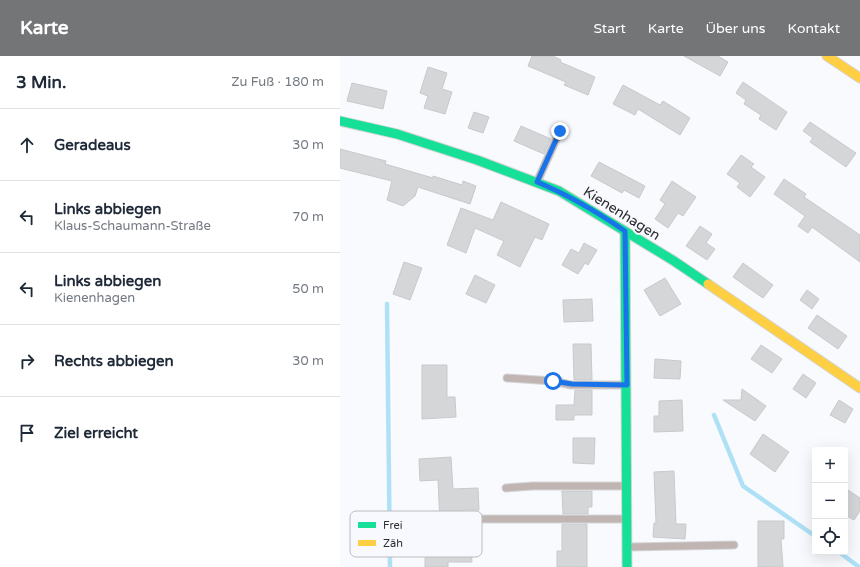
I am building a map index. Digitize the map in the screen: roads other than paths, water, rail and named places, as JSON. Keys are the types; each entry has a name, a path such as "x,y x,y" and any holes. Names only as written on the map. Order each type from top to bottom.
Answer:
{"street":[{"path":"827,56 860,78"},
{"name":"Kienenhagen","path":"340,121 397,134 477,160 559,191 597,212 674,261 860,388"},
{"path":"625,231 627,567"}],"lane":[{"path":"537,182 560,131"},
{"path":"508,378 553,381 572,384 627,385"},
{"path":"506,488 533,486 627,486"},
{"path":"483,519 627,519"},
{"path":"627,547 734,545"}],"waterway":[{"path":"387,304 389,511"},
{"path":"714,415 743,486 812,534"},
{"path":"843,555 859,567"},
{"path":"390,557 390,567"}]}
